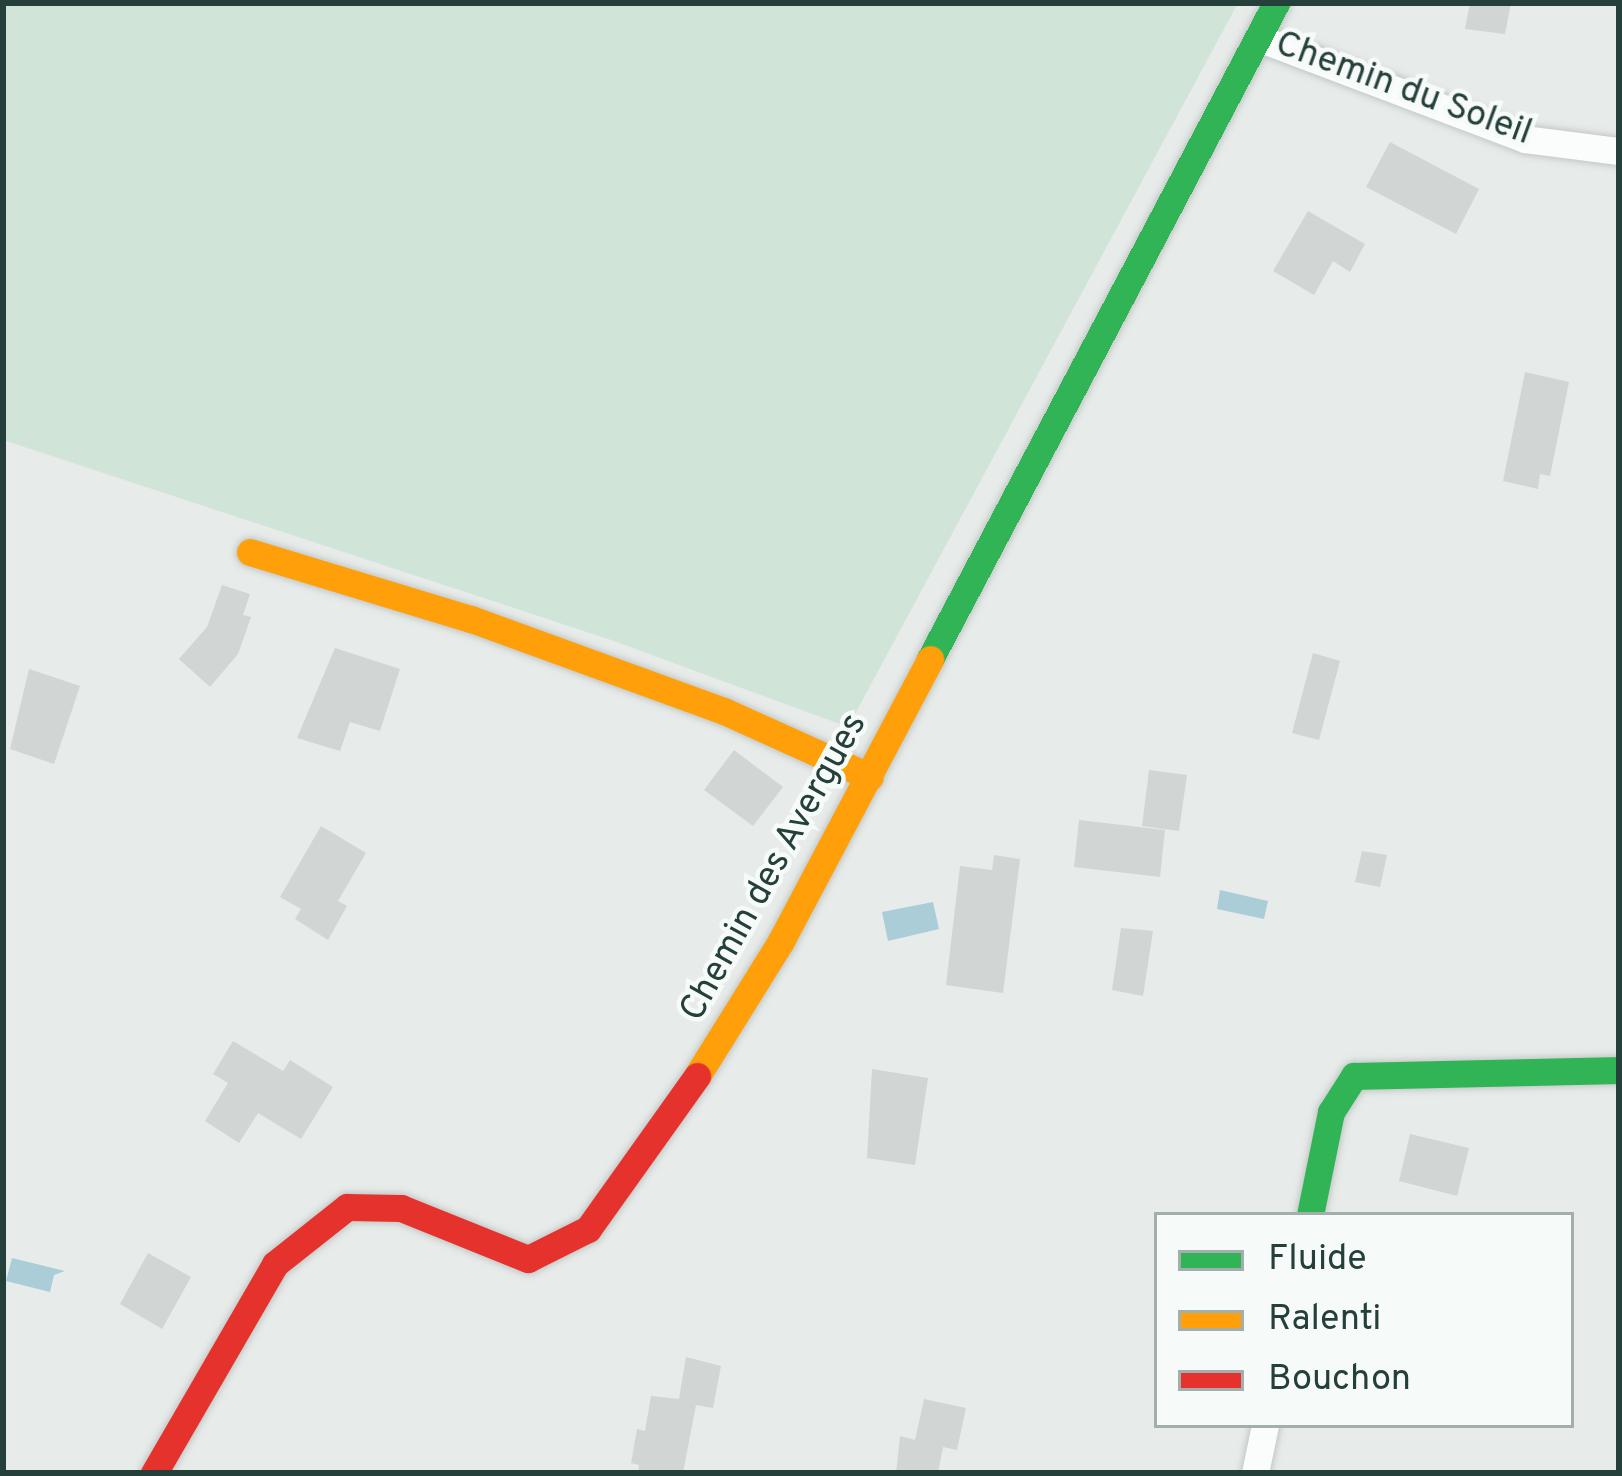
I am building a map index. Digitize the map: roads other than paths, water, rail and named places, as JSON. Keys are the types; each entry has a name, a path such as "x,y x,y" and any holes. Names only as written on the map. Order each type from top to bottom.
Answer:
{"street":[{"name":"Chemin des Avergues","path":"154,1473 275,1264 347,1207 401,1208 528,1259 588,1229 662,1132 746,998 870,777 1276,3"},
{"name":"Chemin du Soleil","path":"1258,38 1526,139 1619,151"},
{"path":"250,552 513,634 724,711 870,777"},
{"path":"1311,1212 1331,1112 1354,1076 1619,1070"},
{"path":"1255,1473 1264,1428"}],"water":[{"path":"1220,890 1268,901 1264,919 1217,909"},
{"path":"933,902 939,929 888,941 882,912"},
{"path":"12,1258 65,1271 54,1275 50,1292 6,1281"}]}
